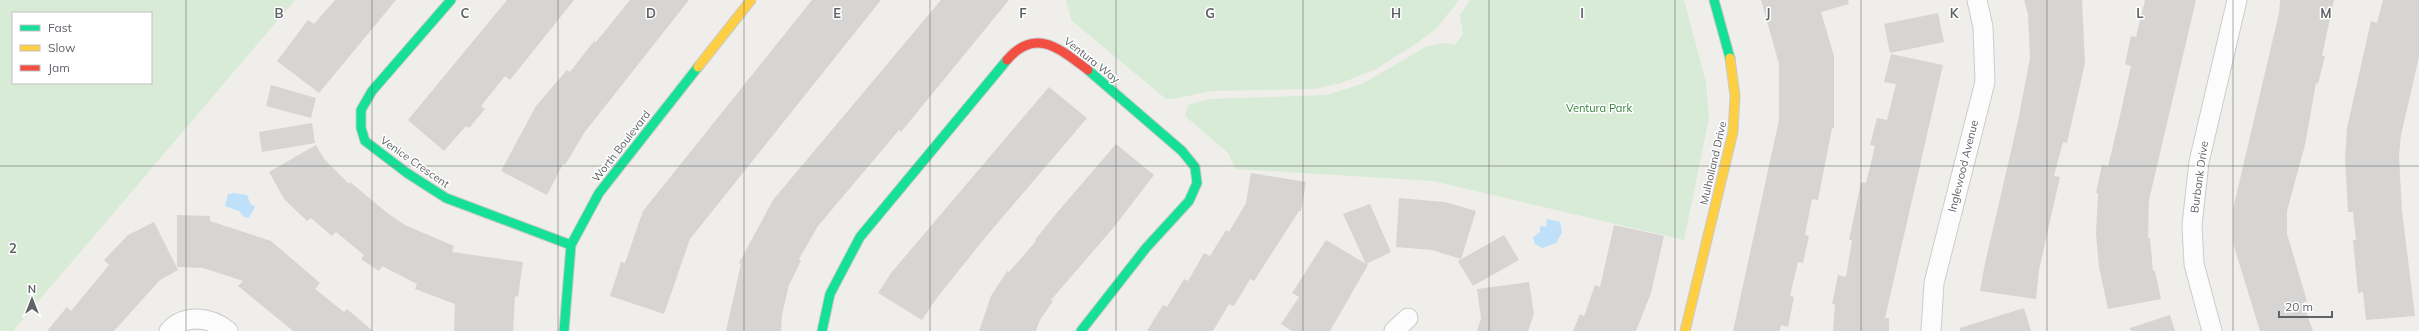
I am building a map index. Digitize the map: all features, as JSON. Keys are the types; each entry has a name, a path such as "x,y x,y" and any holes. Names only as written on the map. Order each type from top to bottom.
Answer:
{"street":[{"name":"Venice Crescent","path":"451,0 372,91 361,110 361,128 365,141 407,173 446,198 571,245"},
{"name":"Worth Boulevard","path":"564,331 571,245 600,193 751,0"},
{"name":"Mulholland Drive","path":"1685,331 1733,132 1736,113 1734,72 1714,0"},
{"name":"Inglewood Avenue","path":"1931,331 1934,283 1984,82 1983,27 1977,0"},
{"name":"Burbank Drive","path":"2212,331 2194,264 2192,225 2198,162 2237,0"},
{"name":"Ventura Way","path":"822,331 827,299 841,268 860,237 1010,56 1024,46 1042,44 1055,46 1092,73 1182,151 1195,167 1197,183 1189,201 1146,248 1081,331"},
{"path":"1394,331 1408,318"},
{"path":"169,331 189,319 218,322 228,331"}],"green space":[{"path":"0,0 295,0 13,331 0,331"},
{"path":"1066,0 1459,0 1436,29 1414,45 1376,69 1341,83 1314,89 1213,91 1166,99 1071,20"},
{"name":"Ventura Park","path":"1470,0 1684,0 1706,82 1709,118 1684,240 1433,181 1236,169 1228,153 1185,116 1188,105 1209,99 1326,95 1362,84 1427,46 1446,43 1455,45 1463,34 1460,15"}],"water":[{"path":"234,193 247,195 250,203 255,207 249,218 244,217 239,211 225,206 228,194"},
{"path":"1547,219 1560,222 1562,232 1556,243 1542,248 1535,244 1533,237 1540,232 1540,226 1546,227"}],"building":[{"path":"335,0 396,0 319,93 277,61 308,20 314,24"},
{"path":"507,0 574,0 510,80 505,76 481,106 485,109 469,128 466,126 444,151 408,120"},
{"path":"630,0 689,0 584,133 565,165 563,164 547,195 501,171 536,106 567,70 570,72 594,41 596,42"},
{"path":"812,0 881,0 690,239 664,314 610,296 621,262 625,263 643,211"},
{"path":"941,0 1009,0 901,132 899,130 818,226 799,259 801,261 789,285 782,315 781,331 726,331 741,264 739,263 773,200"},
{"path":"1761,0 1848,0 1849,4 1821,12 1834,56 1834,128 1832,128 1818,200 1812,199 1805,235 1809,236 1803,263 1798,262 1790,296 1794,297 1788,327 1781,325 1780,331 1733,331 1779,120 1779,64"},
{"path":"2024,0 2082,0 2085,63 2067,143 2063,142 2054,176 2060,177 2039,270 2036,299 1980,291 1985,263 2018,121 2030,58 2028,14"},
{"path":"2145,0 2196,0 2149,200 2148,238 2150,238 2153,271 2155,271 2161,299 2108,309 2099,267 2096,234 2098,193 2096,193 2102,165 2108,166 2131,66 2125,64 2131,36 2136,37"},
{"path":"2280,0 2334,0 2322,56 2325,56 2318,84 2316,83 2305,145 2287,211 2287,234 2307,301 2303,303 2313,331 2260,331 2233,243 2233,209 2279,13"},
{"path":"2383,0 2419,0 2419,57 2401,135 2399,156 2402,211 2415,316 2366,320 2363,292 2358,293 2353,240 2356,240 2353,212 2348,212 2345,159 2347,128 2371,21 2377,23"},
{"path":"1938,13 1944,42 1890,53 1884,24"},
{"path":"1891,54 1943,65 1885,318 1889,318 1889,331 1833,331 1835,304 1832,304 1838,275 1846,277 1852,240 1849,240 1861,182 1866,183 1875,146 1870,145 1877,118 1887,120 1896,84 1884,82"},
{"path":"271,85 316,98 311,118 266,106"},
{"path":"1049,87 1087,118 984,239 936,299 922,320 878,293 891,273"},
{"path":"312,123 315,143 262,152 259,132"},
{"path":"1116,144 1154,175 1114,227 1051,300 1053,301 1040,320 1036,331 979,331 991,296 1007,271 1009,272 1036,241 1035,240 1055,215"},
{"path":"316,145 324,159 349,184 350,182 386,212 405,225 454,246 452,252 523,262 518,297 515,296 513,331 454,331 455,304 415,289 417,284 382,266 379,271 361,259 364,255 336,232 332,236 311,218 307,221 284,199 269,172"},
{"path":"1251,173 1306,182 1301,211 1299,211 1254,281 1250,279 1234,306 1229,304 1213,331 1147,331 1163,305 1167,307 1184,279 1188,281 1204,253 1210,256 1226,230 1229,232 1246,203"},
{"path":"1399,198 1445,202 1476,211 1461,259 1432,250 1396,247"},
{"path":"1370,204 1391,252 1366,264 1343,214"},
{"path":"177,215 210,216 210,221 271,241 320,283 315,289 344,312 347,309 373,331 293,331 238,286 243,281 203,268 177,267"},
{"path":"154,222 178,270 160,280 114,331 47,331 67,307 71,311 109,265 104,260 128,235"},
{"path":"1614,225 1664,236 1651,293 1636,331 1573,331 1580,314 1584,316 1595,285 1600,287"},
{"path":"1504,235 1519,260 1473,286 1458,261"},
{"path":"1326,240 1368,265 1330,331 1292,331 1281,324 1299,297 1292,293"},
{"path":"1529,282 1534,314 1528,331 1477,331 1481,318 1477,289"},
{"path":"2024,308 2031,331 1960,331 1960,328"},
{"path":"2170,315 2175,331 2131,331 2130,328"}],"traffic: fast":[{"path":"451,0 372,91 361,110 361,128 365,141 407,173 446,198 571,245"},
{"path":"1714,0 1730,58"},
{"path":"822,331 830,294 860,237 1007,60"},
{"path":"564,331 571,245 599,193 698,67"},
{"path":"1081,331 1146,248 1189,201 1197,183 1195,167 1182,151 1088,70"}],"traffic: slow":[{"path":"698,67 751,0"},
{"path":"1685,331 1733,132 1735,96 1730,58"}],"traffic: jam":[{"path":"1007,60 1018,50 1028,44 1038,43 1058,49 1088,70"}]}
